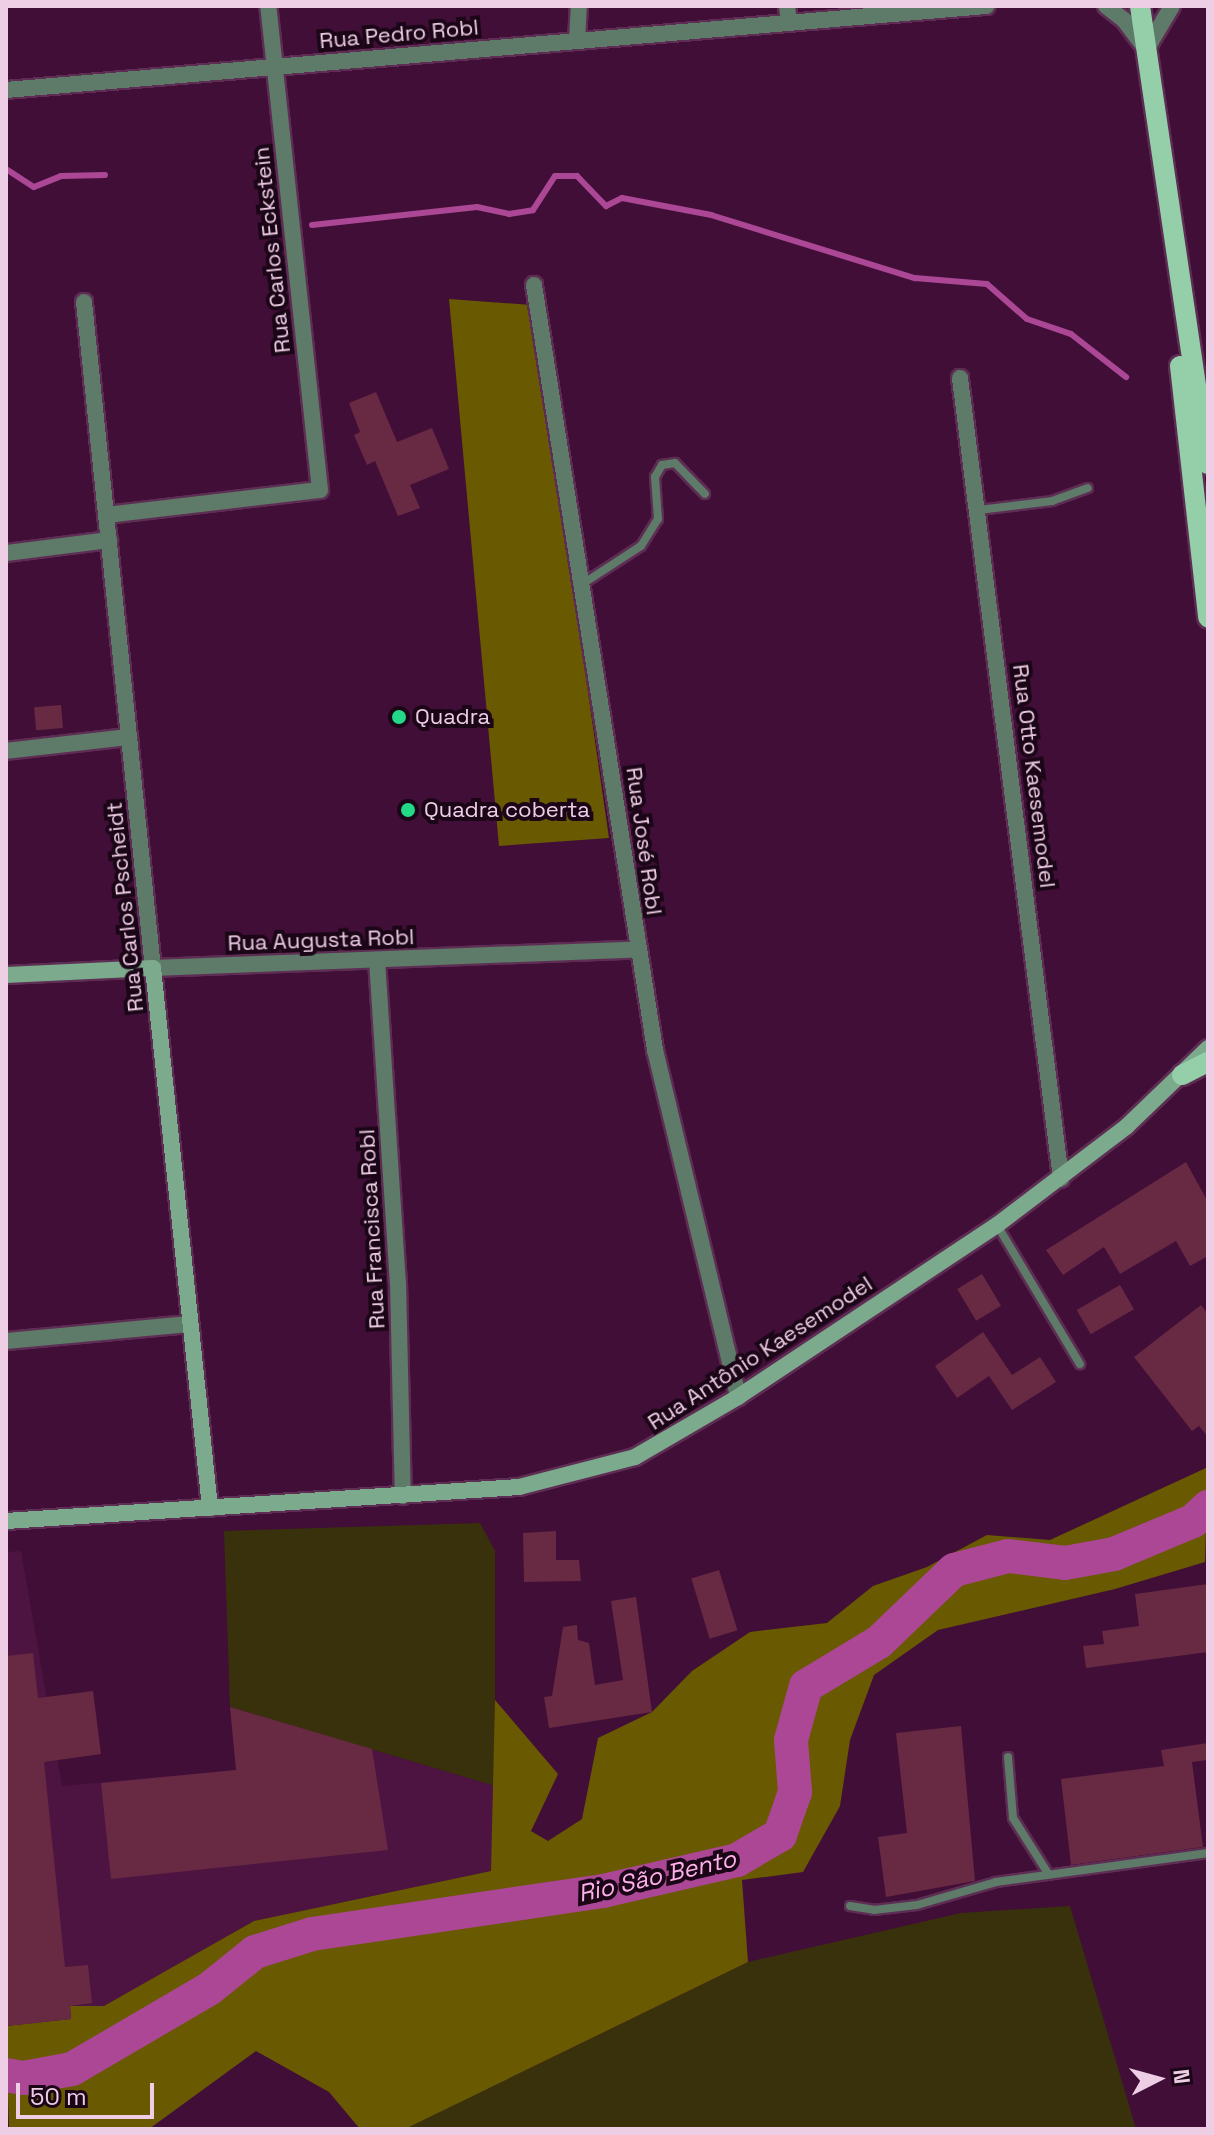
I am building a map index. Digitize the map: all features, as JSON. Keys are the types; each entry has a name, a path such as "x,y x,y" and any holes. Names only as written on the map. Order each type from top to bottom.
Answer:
{"main road":[{"path":"1140,6 1169,218 1208,464"},
{"path":"1169,218 1208,394"},
{"path":"1169,218 1208,617"},
{"name":"Rua Augusta Robl","path":"6,975 153,968"},
{"name":"Rua Carlos Pscheidt","path":"153,968 210,1508"},
{"name":"Rua Antônio Kaesemodel","path":"1182,1075 1208,1036"},
{"name":"Rua Antônio Kaesemodel","path":"6,1521 519,1487 595,1470 676,1437 997,1225 1061,1179 1182,1075 1208,1048"},
{"path":"1182,1075 1208,1062"}],"street":[{"name":"Rua Carlos Eckstein","path":"106,515 320,490 268,6"},
{"path":"577,41 579,6"},
{"name":"Rua Pedro Robl","path":"6,90 577,41 788,14 986,6"},
{"path":"1106,6 1124,20 1146,50 1172,6"},
{"name":"Rua José Robl","path":"534,285 584,583 637,949 655,1050 738,1397"},
{"name":"Rua Carlos Pscheidt","path":"84,302 153,968"},
{"name":"Rua Otto Kaesemodel","path":"960,378 1061,1179"},
{"path":"6,553 109,540"},
{"path":"6,751 129,737"},
{"name":"Rua Augusta Robl","path":"153,968 637,949"},
{"name":"Rua Francisca Robl","path":"377,960 398,1282 403,1496"},
{"path":"6,1341 189,1324"}],"lane":[{"path":"584,583 641,546 650,533 658,519 655,477 662,465 675,463 705,494"},
{"path":"979,510 1052,501 1088,488"},
{"path":"997,1225 1080,1364"},
{"path":"1008,1757 1013,1818 1049,1875"},
{"path":"850,1906 874,1910 917,1905 996,1882 1208,1853"}],"shaded area":[{"path":"449,299 532,305 609,838 499,846"},
{"path":"1208,1467 1205,1562 1115,1589 938,1630 874,1675 850,1740 840,1806 803,1872 742,1880 748,1962 405,2129 360,2129 329,2092 256,2051 149,2129 9,2129 6,2026 71,2019 70,2006 104,2006 254,1921 491,1871 495,1700 558,1774 531,1831 548,1841 582,1819 598,1738 652,1712 692,1671 750,1632 827,1623 873,1586 927,1567 987,1535 1050,1540"},
{"path":"480,1523 495,1551 495,1786 230,1707 224,1531"},
{"path":"21,1551 62,1786 236,1770 230,1707 495,1786 491,1871 254,1921 104,2007 70,2006 71,2019 6,2026 6,1552"},
{"path":"1070,1906 1136,2129 405,2129 748,1962 961,1913"}],"building":[{"path":"376,392 397,442 432,428 449,469 410,485 420,508 398,516 375,461 367,465 354,435 360,432 349,403"},
{"path":"61,705 63,728 36,730 34,707"},
{"path":"1186,1162 1208,1202 1208,1256 1190,1266 1176,1241 1120,1274 1104,1247 1063,1275 1046,1250"},
{"path":"982,1274 1001,1306 976,1321 957,1289"},
{"path":"1120,1285 1134,1309 1091,1334 1077,1310"},
{"path":"1201,1305 1208,1314 1208,1437 1199,1426 1192,1431 1134,1357"},
{"path":"983,1332 1012,1375 1040,1357 1056,1382 1012,1410 989,1376 957,1398 935,1366"},
{"path":"556,1531 556,1560 579,1560 581,1581 524,1582 523,1533"},
{"path":"719,1570 737,1630 710,1639 691,1578"},
{"path":"1208,1584 1208,1652 1086,1668 1083,1646 1104,1644 1102,1631 1139,1626 1135,1594"},
{"path":"636,1597 652,1712 549,1728 544,1697 552,1696 563,1627 577,1625 578,1640 589,1643 595,1685 623,1680 611,1601"},
{"path":"33,1653 38,1698 93,1691 101,1754 44,1762 65,1967 88,1965 92,2003 70,2006 71,2019 6,2026 6,1656"},
{"path":"230,1707 372,1749 388,1850 111,1879 101,1783 236,1770"},
{"path":"961,1726 975,1881 886,1897 878,1837 907,1833 896,1733"},
{"path":"1208,1743 1208,1760 1192,1762 1203,1847 1071,1865 1061,1779 1164,1766 1161,1750"}],"waterway":[{"path":"6,169 34,187 61,176 105,175"},
{"path":"312,225 477,207 509,214 533,210 555,176 577,176 606,206 622,198 711,215 915,278 987,284 1027,319 1071,334 1126,377"},
{"name":"Rio São Bento","path":"6,2075 23,2078 72,2069 209,1989 255,1952 312,1934 603,1891 737,1860 780,1835 795,1792 791,1740 806,1686 879,1642 954,1570 1008,1556 1065,1563 1114,1554 1193,1521 1208,1507"}],"place":[{"name":"Quadra","path":"399,717"},
{"name":"Quadra coberta","path":"408,810"}]}
